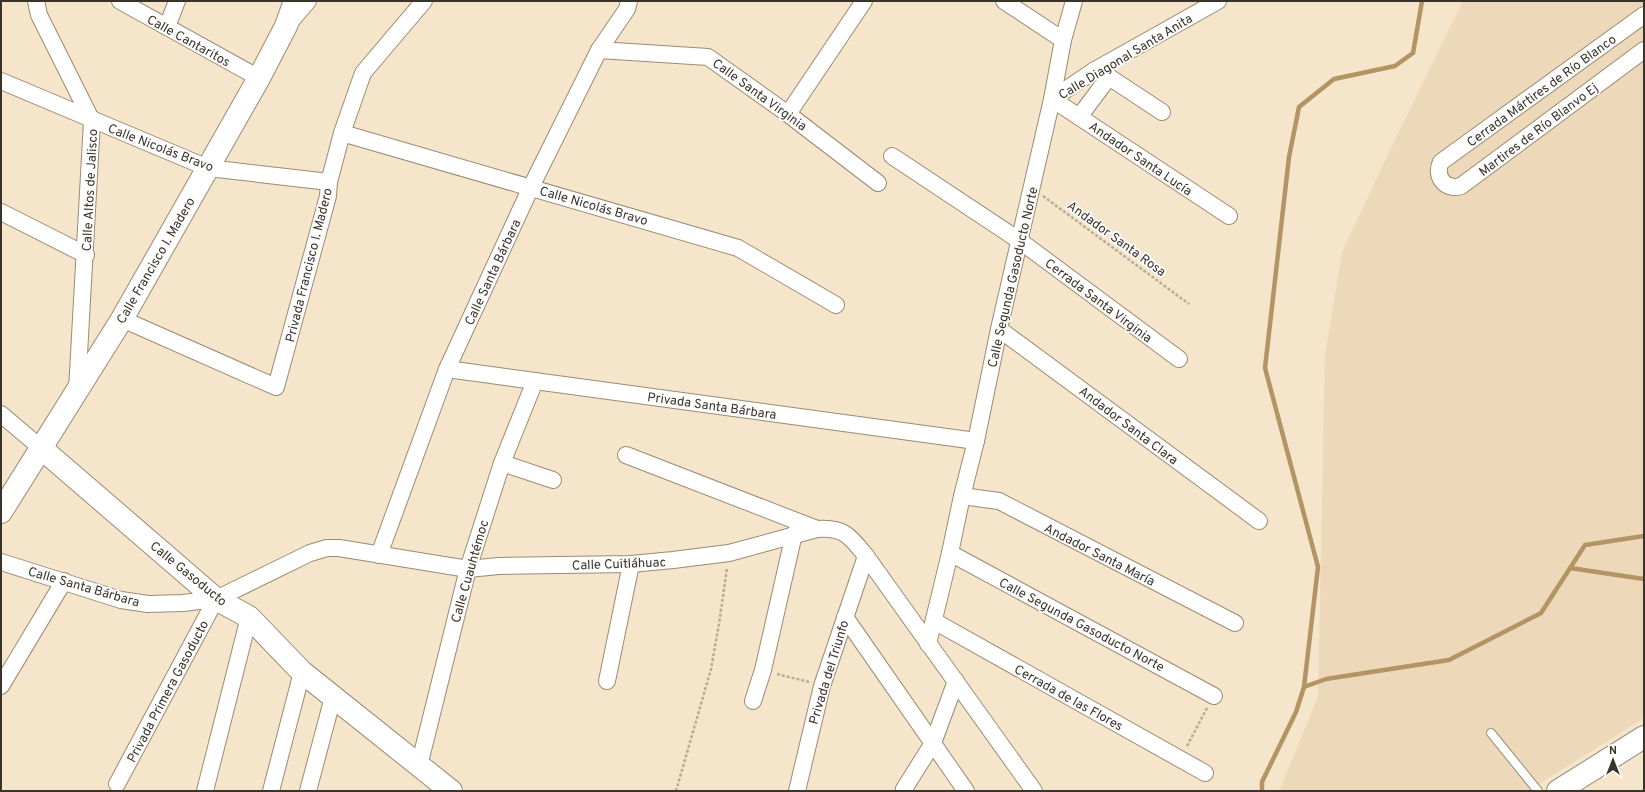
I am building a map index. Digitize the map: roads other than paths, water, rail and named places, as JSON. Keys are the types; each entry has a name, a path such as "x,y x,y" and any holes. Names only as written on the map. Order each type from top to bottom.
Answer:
{"street":[{"name":"Calle Altos de Jalisco","path":"36,1 39,15 92,121 86,255 77,392"},
{"name":"Calle Cantaritos","path":"120,1 258,78"},
{"path":"167,28 177,1"},
{"name":"Calle Francisco I. Madero","path":"2,507 77,392 122,318 258,78 286,26 295,1"},
{"path":"286,26 308,1"},
{"name":"Privada Francisco I. Madero","path":"122,318 276,387 328,196 329,182 342,133 363,73 424,1"},
{"path":"788,114 864,1"},
{"path":"1004,1 1063,40"},
{"name":"Calle Segunda Gasoducto Norte","path":"928,644 976,441 1052,99 1063,40 1074,1"},
{"name":"Calle Diagonal Santa Anita","path":"1052,99 1102,74 1218,1"},
{"name":"Calle Santa Bárbara","path":"379,555 447,369 531,187 599,50 624,4"},
{"name":"Cerrada Mártires de Río Blanco","path":"1439,166 1441,162 1644,15"},
{"name":"Calle Santa Virginia","path":"599,50 708,57 788,114 878,183"},
{"name":"Martires de Río Blanvo Ej","path":"1439,166 1439,174 1443,182 1453,187 1461,186 1644,50"},
{"path":"1079,117 1102,74 1162,112"},
{"name":"Calle Nicolás Bravo","path":"1,81 92,121 208,168 329,182"},
{"name":"Andador Santa Lucía","path":"1052,99 1229,216"},
{"name":"Calle Nicolás Bravo","path":"342,133 738,248 836,305"},
{"path":"892,156 1020,241"},
{"path":"1,212 86,255"},
{"name":"Cerrada Santa Virginia","path":"1020,241 1179,359"},
{"name":"Andador Santa Clara","path":"1000,329 1259,522"},
{"name":"Privada Santa Bárbara","path":"447,369 976,441"},
{"name":"Calle Cuauhtémoc","path":"419,766 468,570 502,463 535,381"},
{"name":"Calle Gasoducto","path":"1,414 216,599 249,618 302,672 451,791"},
{"path":"626,455 817,529"},
{"path":"502,463 553,480"},
{"name":"Andador Santa María","path":"962,496 999,501 1235,624"},
{"name":"Calle Cuitláhuac","path":"216,599 310,553 327,548 339,548 468,570 499,566 631,564 729,554 794,534 817,529 829,528 840,530 850,536 866,556 1034,791"},
{"path":"753,701 763,670 794,534"},
{"name":"Calle Segunda Gasoducto Norte","path":"950,553 1214,696"},
{"name":"Privada del Triunfo","path":"797,791 822,686 866,556"},
{"name":"Calle Santa Bárbara","path":"1,562 121,600 148,604 183,603 216,599"},
{"path":"606,681 631,564"},
{"path":"1,686 64,581"},
{"name":"Privada Primera Gasoducto","path":"117,784 216,599"},
{"path":"845,617 966,791"},
{"path":"205,791 249,618"},
{"name":"Cerrada de las Flores","path":"934,621 1205,773"},
{"path":"271,791 302,672"},
{"path":"905,790 933,743 956,681"},
{"path":"308,791 333,696"},
{"path":"1568,788 1644,737"}],"lane":[{"path":"1491,733 1538,791"}],"waterway":[{"path":"1262,791 1262,782 1296,712 1304,687 1318,567 1265,368 1289,157 1299,107 1334,79 1395,66 1413,53 1422,1"},
{"path":"1304,687 1326,679 1449,660 1541,613 1585,545 1644,536"},
{"path":"1570,568 1644,579"}]}
